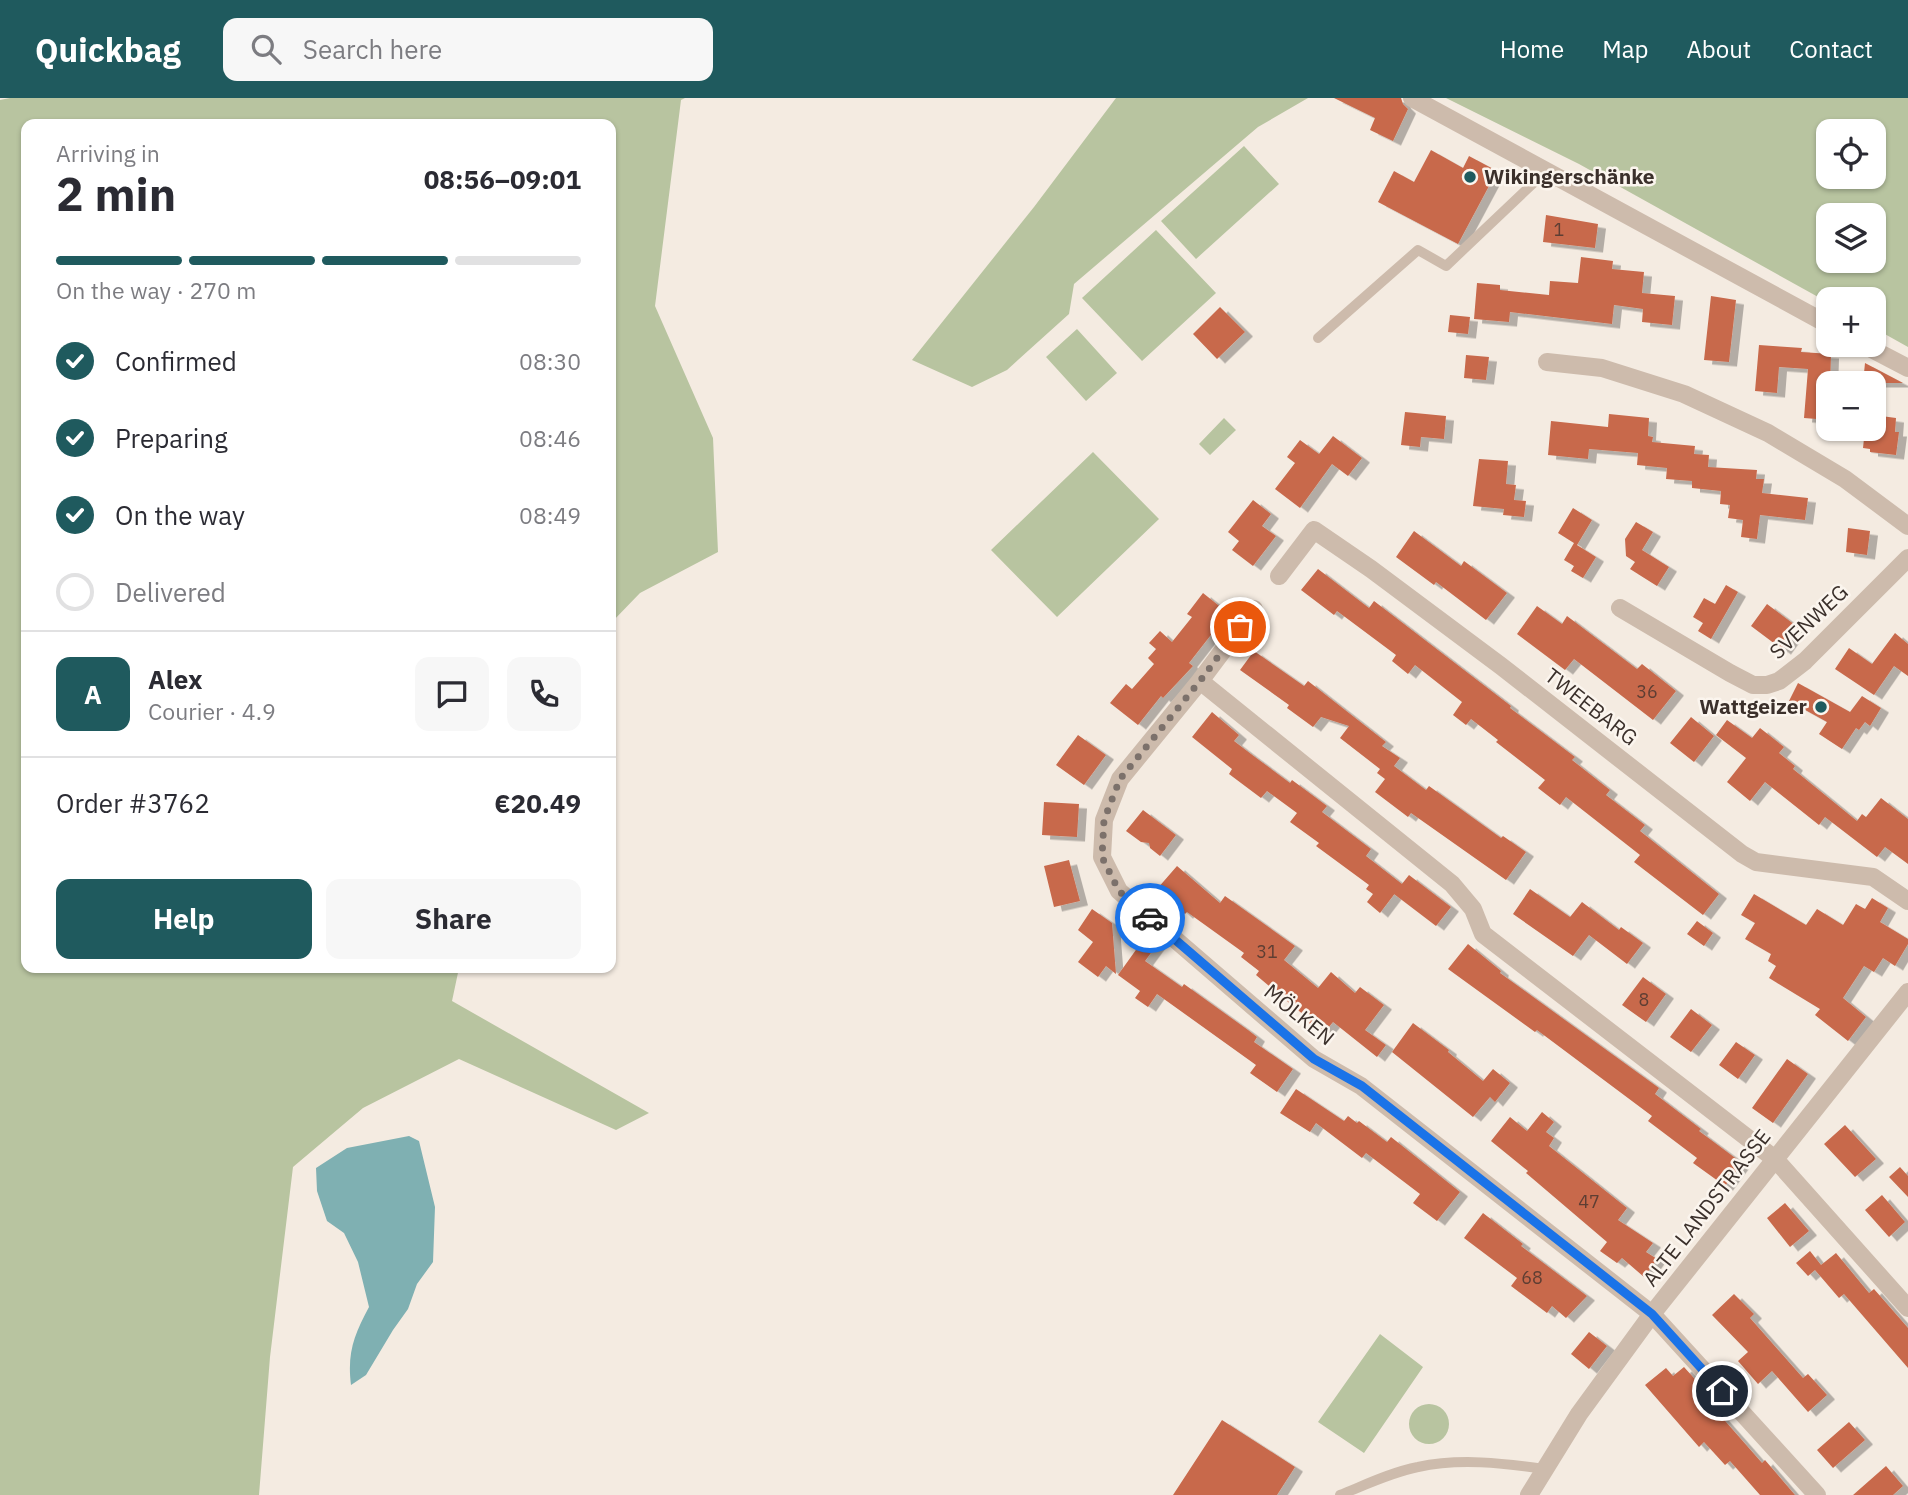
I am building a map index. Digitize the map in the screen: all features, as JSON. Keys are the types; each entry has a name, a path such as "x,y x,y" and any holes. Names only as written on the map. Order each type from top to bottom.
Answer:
{"street":[{"path":"1412,98 1816,318"},
{"path":"1886,356 1908,368"},
{"path":"1547,362 1602,368 1684,394 1768,433 1845,479 1908,526"},
{"name":"TWEEBARG","path":"1279,576 1314,530 1501,666 1741,854 1756,862 1872,877 1908,901"},
{"name":"SVENWEG","path":"1620,608 1730,673 1753,685 1767,685 1779,681 1805,661 1908,558"},
{"name":"MÖLKEN","path":"1254,609 1200,681 1120,779 1104,820 1102,857 1119,891 1314,1059 1362,1086 1652,1314 1817,1495"},
{"path":"1200,681 1452,884 1473,909 1483,934 1775,1159 1908,1308"},
{"name":"ALTE LANDSTRASSE","path":"1529,1495 1579,1414 1652,1314 1908,992"}],"lane":[{"path":"1318,338 1418,250 1446,266 1545,172"},
{"path":"1340,1495 1416,1467 1449,1462 1545,1469"}],"green space":[{"path":"685,98 681,100 655,306 713,438 718,552 640,593 616,618 616,119 21,119 21,973 458,973 452,1001 649,1113 616,1130 459,1059 363,1108 293,1167 270,1357 259,1495 0,1495 0,100"},
{"path":"1116,98 1308,98 1258,127 1074,284 1069,314 1007,370 972,387 912,360 1034,207"},
{"path":"1446,98 1908,98 1908,347 1886,335 1886,287 1816,287 1816,296 1579,164"},
{"path":"1244,146 1279,184 1196,259 1161,221"},
{"path":"1156,230 1216,293 1142,361 1082,298"},
{"path":"1077,329 1117,373 1086,401 1046,357"},
{"path":"1224,418 1236,430 1210,455 1199,444"},
{"path":"1093,452 1159,519 1057,617 991,550"},
{"path":"1380,1334 1423,1367 1364,1453 1318,1422"},
{"path":"1429,1404 1437,1405 1443,1410 1448,1416 1448,1432 1443,1438 1437,1443 1429,1444 1421,1443 1415,1438 1410,1432 1409,1424 1410,1416 1415,1410 1421,1405"}],"water":[{"path":"409,1136 419,1141 435,1207 433,1262 417,1284 408,1309 366,1375 351,1385 353,1344 369,1307 358,1262 344,1233 327,1221 317,1191 316,1168 347,1148"}],"building":[{"path":"1334,98 1401,98 1408,109 1393,141 1370,130 1375,118"},
{"path":"1431,150 1463,168 1469,156 1497,171 1458,244 1378,202 1394,171 1414,182"},
{"path":"1546,215 1598,224 1595,248 1543,242"},
{"path":"1581,257 1613,261 1612,269 1644,272 1642,293 1675,296 1672,325 1642,322 1643,309 1614,305 1612,324 1510,312 1509,322 1474,319 1477,283 1500,285 1500,290 1549,295 1550,281 1578,283"},
{"path":"1711,296 1736,300 1729,362 1704,360"},
{"path":"1220,307 1245,332 1217,359 1193,334"},
{"path":"1450,315 1470,317 1468,334 1448,332"},
{"path":"1759,345 1802,348 1801,352 1816,353 1816,357 1831,357 1830,371 1816,371 1816,419 1804,418 1808,369 1779,367 1777,393 1755,391"},
{"path":"1466,355 1489,357 1486,380 1464,378"},
{"path":"1865,363 1880,371 1864,371"},
{"path":"1886,374 1903,383 1886,383"},
{"path":"1405,412 1446,416 1444,439 1421,437 1420,447 1401,445"},
{"path":"1609,414 1649,418 1648,436 1653,437 1652,442 1695,446 1694,454 1709,455 1708,467 1757,470 1756,479 1764,479 1762,493 1808,498 1805,520 1760,515 1757,539 1741,537 1743,520 1728,518 1730,505 1720,504 1721,491 1692,488 1692,481 1666,479 1667,468 1637,465 1638,453 1589,449 1588,459 1548,455 1551,421 1608,427"},
{"path":"1886,417 1896,418 1895,432 1899,432 1896,455 1870,452 1870,449 1863,448 1864,441 1886,441"},
{"path":"1333,436 1362,458 1348,476 1332,464 1300,508 1275,489 1295,463 1287,457 1300,440 1319,454"},
{"path":"1479,459 1508,461 1506,484 1516,485 1514,500 1526,501 1524,517 1503,515 1504,509 1473,506"},
{"path":"1253,500 1271,514 1262,526 1276,536 1253,566 1232,550 1239,541 1228,532"},
{"path":"1573,508 1592,520 1577,545 1596,557 1583,578 1571,571 1574,566 1564,560 1574,543 1558,533"},
{"path":"1636,522 1653,532 1642,550 1669,567 1657,586 1630,569 1635,562 1626,556 1625,539"},
{"path":"1848,528 1870,531 1867,555 1846,552"},
{"path":"1414,531 1461,566 1464,561 1507,593 1486,620 1436,582 1434,585 1396,557"},
{"path":"1318,569 1369,608 1374,601 1575,757 1572,760 1610,790 1606,795 1645,825 1640,831 1719,894 1703,915 1634,862 1640,855 1566,797 1560,805 1538,788 1545,780 1496,742 1498,740 1471,719 1466,725 1453,715 1462,702 1415,665 1408,674 1392,661 1396,655 1337,611 1334,615 1301,590"},
{"path":"1726,585 1738,592 1711,639 1698,631 1703,623 1693,617 1704,598 1715,604"},
{"path":"1203,593 1228,613 1189,663 1193,666 1163,698 1161,696 1138,725 1110,703 1126,684 1132,689 1154,664 1148,658 1156,649 1149,643 1160,631 1172,642 1192,617 1187,614"},
{"path":"1767,604 1799,628 1783,650 1751,626"},
{"path":"1537,606 1562,624 1567,616 1637,669 1642,664 1676,691 1653,720 1574,659 1565,670 1517,634"},
{"path":"1895,633 1908,644 1908,676 1894,666 1874,695 1835,669 1849,648 1872,664"},
{"path":"1254,651 1304,686 1308,681 1386,742 1382,746 1400,758 1394,766 1426,790 1429,786 1501,838 1503,836 1526,852 1506,880 1411,813 1408,817 1375,792 1385,779 1377,773 1380,769 1340,738 1349,726 1321,717 1313,727 1287,708 1289,705 1240,670"},
{"path":"1798,683 1850,712 1862,696 1881,708 1870,726 1865,722 1859,730 1856,728 1842,749 1819,734 1827,722 1789,701"},
{"path":"1212,712 1239,735 1234,741 1290,783 1292,780 1327,806 1322,812 1371,849 1366,856 1402,884 1380,913 1367,902 1373,894 1366,889 1369,885 1316,846 1319,843 1290,822 1297,813 1267,791 1261,798 1229,774 1232,769 1192,737"},
{"path":"1691,717 1714,736 1694,762 1670,743"},
{"path":"1727,720 1752,738 1760,728 1784,747 1779,753 1795,766 1793,769 1857,821 1862,814 1866,817 1881,798 1908,819 1908,864 1885,847 1877,857 1825,817 1819,825 1765,782 1750,801 1727,782 1746,758 1716,735"},
{"path":"1078,735 1106,755 1084,785 1056,765"},
{"path":"1044,802 1079,804 1077,837 1042,835"},
{"path":"1143,810 1176,835 1160,856 1150,848 1149,843 1141,842 1126,831"},
{"path":"1069,860 1080,901 1054,907 1044,866"},
{"path":"1177,866 1220,903 1225,896 1295,946 1284,960 1318,988 1331,972 1355,993 1360,987 1384,1005 1365,1030 1386,1045 1377,1057 1333,1022 1323,1034 1256,975 1259,971 1241,957 1244,953 1187,912 1185,914 1157,889"},
{"path":"1409,875 1451,907 1436,926 1394,894"},
{"path":"1530,889 1570,917 1582,902 1619,930 1621,927 1643,943 1627,964 1589,935 1573,956 1513,914"},
{"path":"1754,894 1806,925 1817,909 1843,925 1856,904 1865,909 1872,898 1888,908 1880,922 1908,939 1908,944 1895,966 1883,958 1874,972 1864,966 1843,998 1866,1017 1848,1041 1815,1015 1820,1009 1769,978 1776,966 1768,961 1771,954 1745,939 1755,923 1741,915"},
{"path":"1092,909 1112,923 1116,974 1106,966 1098,977 1078,962 1093,942 1078,930"},
{"path":"1697,921 1713,933 1704,946 1687,934"},
{"path":"1148,933 1159,942 1145,961 1182,987 1184,984 1248,1030 1257,1037 1254,1042 1293,1069 1277,1092 1250,1073 1256,1065 1157,994 1148,1007 1135,998 1140,991 1118,975"},
{"path":"1468,944 1501,971 1500,973 1659,1088 1655,1094 1742,1163 1725,1186 1693,1163 1697,1158 1648,1121 1652,1116 1537,1030 1535,1032 1448,969"},
{"path":"1643,977 1666,994 1646,1022 1622,1005"},
{"path":"1691,1009 1712,1025 1691,1052 1670,1037"},
{"path":"1413,1023 1449,1050 1448,1052 1483,1081 1493,1069 1510,1083 1495,1102 1490,1097 1473,1117 1392,1052"},
{"path":"1736,1042 1755,1055 1738,1079 1719,1065"},
{"path":"1787,1059 1808,1074 1773,1123 1752,1108"},
{"path":"1296,1089 1344,1121 1348,1116 1357,1123 1359,1121 1387,1142 1391,1137 1460,1192 1437,1221 1413,1203 1420,1194 1366,1153 1362,1158 1316,1123 1310,1132 1280,1113"},
{"path":"1542,1112 1554,1122 1546,1132 1554,1138 1549,1146 1627,1208 1618,1220 1653,1243 1646,1252 1657,1259 1644,1277 1622,1258 1617,1263 1600,1251 1607,1242 1491,1141 1510,1117 1527,1131"},
{"path":"1845,1125 1876,1159 1855,1177 1824,1144"},
{"path":"1900,1167 1908,1176 1908,1197 1889,1177"},
{"path":"1882,1195 1905,1222 1889,1237 1865,1210"},
{"path":"1785,1203 1809,1231 1790,1247 1767,1218"},
{"path":"1483,1213 1587,1296 1566,1318 1552,1306 1547,1313 1511,1286 1517,1278 1464,1238"},
{"path":"1810,1251 1821,1265 1836,1253 1869,1293 1874,1289 1908,1328 1908,1368 1844,1294 1839,1298 1815,1270 1808,1276 1796,1263"},
{"path":"1734,1294 1754,1314 1750,1318 1803,1378 1808,1374 1827,1395 1808,1412 1772,1371 1758,1384 1738,1361 1748,1352 1712,1315"},
{"path":"1589,1332 1607,1346 1589,1369 1571,1354"},
{"path":"1684,1367 1701,1386 1697,1389 1762,1463 1765,1460 1795,1495 1760,1495 1730,1461 1725,1465 1704,1442 1699,1447 1645,1385 1666,1368 1673,1376"},
{"path":"1222,1420 1295,1467 1277,1495 1173,1495"},
{"path":"1849,1422 1865,1440 1833,1468 1817,1450"},
{"path":"1886,1466 1903,1486 1893,1495 1853,1495"}],"way so far":[{"path":"1150,918 1119,891 1102,857 1104,820 1120,779 1240,627"}],"place":[{"name":"Wikingerschänke","path":"1470,177"},
{"name":"Wattgeizer","path":"1821,707"}],"route":[{"path":"1150,918 1314,1059 1362,1086 1652,1314 1722,1391"}]}
